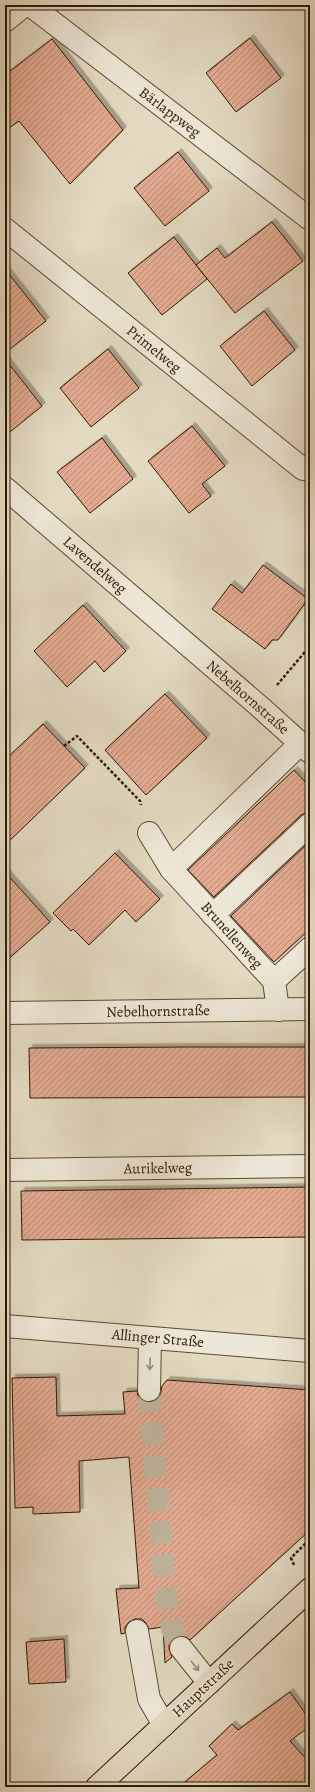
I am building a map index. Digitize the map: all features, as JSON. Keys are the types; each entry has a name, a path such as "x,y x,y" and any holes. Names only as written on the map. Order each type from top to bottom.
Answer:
{"main road":[{"name":"Hauptstraße","path":"97,1787 310,1590"}],"street":[{"path":"5,21 25,5"},
{"name":"Bärlappweg","path":"30,5 310,219"},
{"name":"Primelweg","path":"5,229 303,469"},
{"name":"Lavendelweg","path":"5,488 185,642"},
{"name":"Nebelhornstraße","path":"185,642 306,748"},
{"path":"171,869 306,748"},
{"path":"213,914 310,824"},
{"name":"Brunellenweg","path":"149,833 171,869 274,981 278,1010"},
{"path":"274,981 310,948"},
{"name":"Nebelhornstraße","path":"5,1013 310,1009"},
{"name":"Aurikelweg","path":"5,1170 310,1166"},
{"name":"Allinger Straße","path":"5,1326 310,1351"},
{"path":"149,1390 150,1338"},
{"path":"137,1631 148,1699 164,1725"},
{"path":"181,1648 209,1683"}],"path":[{"path":"259,706 310,646"},
{"path":"64,746 77,736 140,801"},
{"path":"303,1546 310,1540"}],"building":[{"path":"250,38 281,78 236,112 206,73"},
{"path":"52,39 123,130 70,184 19,121 5,131 5,75"},
{"path":"178,152 209,191 165,226 134,188"},
{"path":"272,222 303,261 235,313 196,265 217,248 225,258"},
{"path":"174,237 207,279 162,315 128,273"},
{"path":"5,269 46,321 5,353"},
{"path":"264,311 295,350 252,386 220,346"},
{"path":"108,349 139,388 91,427 60,388"},
{"path":"5,359 42,406 5,436"},
{"path":"192,426 225,466 202,484 211,496 189,513 148,461"},
{"path":"102,438 133,479 90,513 57,472"},
{"path":"263,565 308,599 278,640 272,640 265,649 212,609 231,584 242,593"},
{"path":"83,605 126,651 104,672 95,661 67,687 34,651"},
{"path":"165,694 207,738 146,795 105,750"},
{"path":"43,724 85,768 5,845 5,760"},
{"path":"294,770 310,787 310,812 301,815 214,897 188,870"},
{"path":"310,841 310,929 274,962 231,916"},
{"path":"115,853 160,899 136,922 125,910 89,945 73,929 71,931 53,913"},
{"path":"5,872 50,922 5,962"},
{"path":"310,1047 310,1097 30,1098 29,1048"},
{"path":"310,1187 310,1237 22,1240 21,1191"},
{"path":"56,1377 57,1416 125,1414 123,1392 137,1391 138,1396 143,1401 155,1401 160,1396 162,1386 167,1380 310,1390 310,1530 190,1640 185,1636 180,1636 173,1639 169,1644 172,1657 165,1663 163,1627 149,1629 142,1619 135,1619 129,1622 125,1627 125,1633 121,1634 116,1589 139,1588 129,1457 79,1461 80,1512 33,1514 33,1507 15,1508 12,1378"},
{"path":"64,1639 66,1682 29,1684 26,1642"},
{"path":"290,1692 310,1720 310,1726 290,1741 310,1763 310,1787 179,1787 217,1755 209,1746 232,1724 238,1730"}],"tunnel":[{"path":"149,1390 165,1587 172,1629 181,1648"}]}
